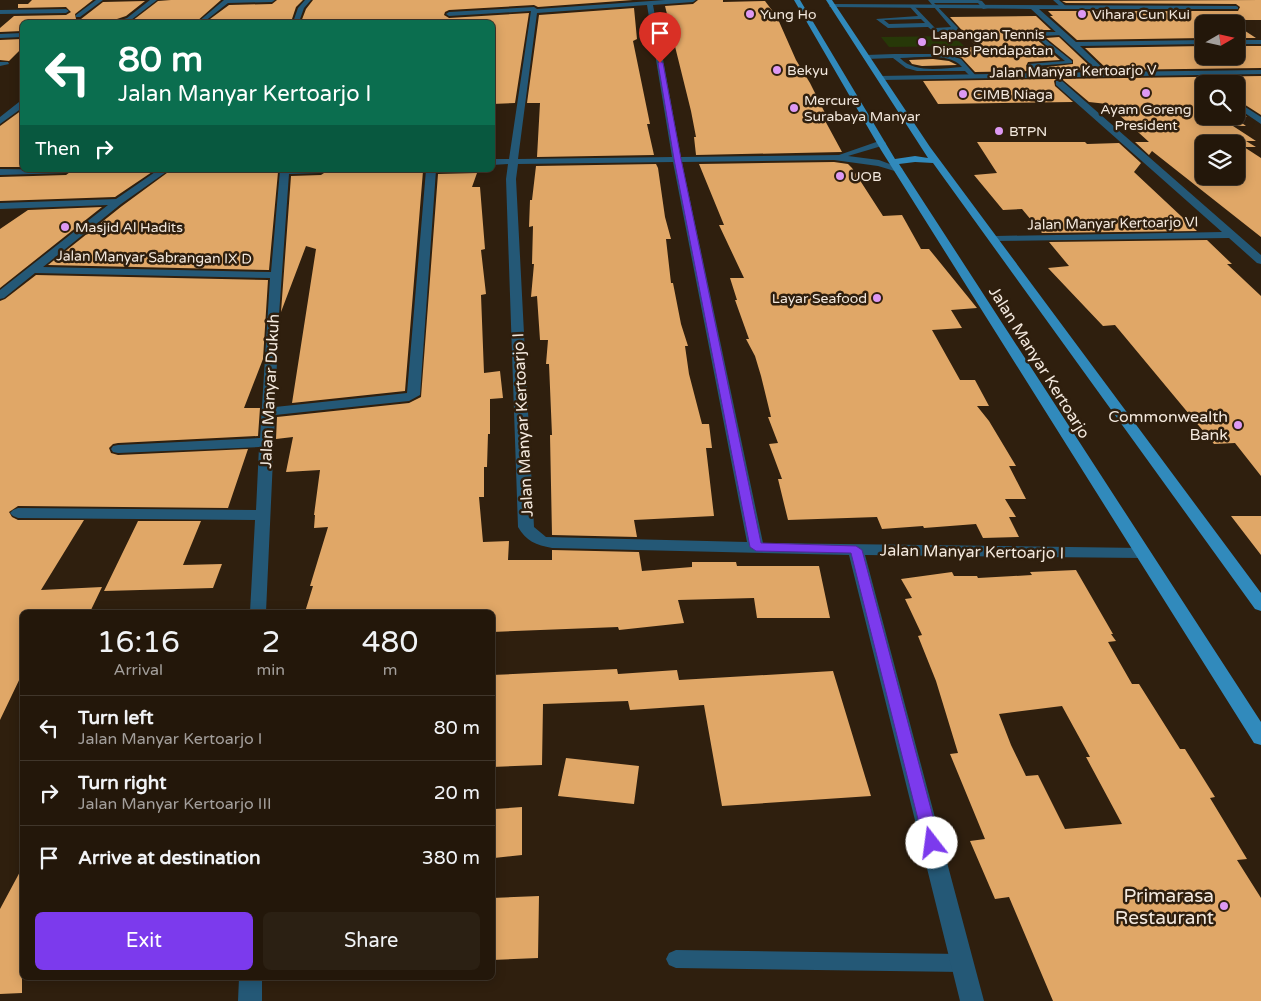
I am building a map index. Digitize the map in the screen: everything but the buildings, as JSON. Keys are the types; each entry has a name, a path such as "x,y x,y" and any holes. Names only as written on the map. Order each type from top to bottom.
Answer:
{"main road":[{"name":"Jalan Manyar Kertoarjo","path":"798,0 1142,553 1261,738"},
{"name":"Jalan Manyar Kertoarjo","path":"831,3 926,148 995,239 1261,605"},
{"path":"893,154 926,148"},
{"path":"893,154 936,161"}],"street":[{"path":"78,16 100,0"},
{"path":"125,20 154,0"},
{"path":"203,20 227,0 272,0"},
{"path":"297,20 301,8 308,0"},
{"path":"449,20 449,10 534,9 534,11 582,4 693,0"},
{"path":"1112,0 1124,8"},
{"path":"831,3 985,8 1238,7 1226,0"},
{"path":"650,3 678,159 756,547"},
{"path":"35,11 43,6"},
{"path":"1034,8 1106,75"},
{"path":"0,12 66,11"},
{"name":"Jalan Manyar Kertoarjo I","path":"534,11 511,179 526,527 530,535 539,541 552,543 856,550 1142,553"},
{"path":"2,37 20,35"},
{"path":"1074,44 1195,42"},
{"path":"1245,42 1261,42"},
{"name":"Jalan Manyar Kertoarjo V","path":"884,82 935,78 1261,72"},
{"path":"935,78 940,85"},
{"name":"Jalan Manyar Kertoarjo V","path":"1245,80 1261,80"},
{"name":"Jalan Manyar Kertoarjo V","path":"884,82 940,85 1195,82"},
{"name":"Jalan Manyar Kertoarjo VI","path":"1060,84 1261,261"},
{"path":"3,118 20,105"},
{"path":"1245,109 1261,121"},
{"path":"3,118 20,115"},
{"path":"834,157 879,163 893,154"},
{"path":"495,162 834,157 893,154"},
{"path":"0,172 20,171"},
{"path":"0,296 118,202 161,172"},
{"name":"Jalan Manyar Dukuh","path":"258,610 276,275 285,172"},
{"path":"268,412 409,397 413,395 430,172"},
{"path":"0,206 118,202"},
{"name":"Jalan Manyar Kertoarjo VI","path":"995,239 1232,235"},
{"name":"Jalan Manyar Sabrangan IX D","path":"31,270 276,275"},
{"path":"118,449 266,442"},
{"path":"18,513 262,515"},
{"path":"856,550 972,1001"},
{"path":"250,1001 251,980"}],"lane":[{"path":"1056,0 1065,8"},
{"path":"913,7 929,25 939,31 956,29 929,1"},
{"path":"929,1 975,1 980,2 985,8"},
{"path":"922,17 879,19 888,26 929,25"},
{"path":"1042,76 1030,65 1070,62 1036,34 1063,33"},
{"path":"894,56 900,64 913,69 967,69"},
{"path":"866,57 944,56 959,60 974,77"},
{"path":"676,959 962,963"}],"green space":[{"name":"Lapangan Tennis Dinas Pendapatan","path":"954,36 964,46 889,47 881,37"}],"place":[{"name":"Yung Ho","path":"750,14"},
{"name":"Vihara Cun Kui","path":"1082,14"},
{"name":"Lapangan Tennis Dinas Pendapatan","path":"922,42"},
{"name":"Bekyu","path":"777,70"},
{"name":"Ayam Goreng President","path":"1146,93"},
{"name":"CIMB Niaga","path":"963,94"},
{"name":"Mercure Surabaya Manyar","path":"794,108"},
{"name":"BTPN","path":"999,131"},
{"name":"UOB","path":"840,176"},
{"name":"Masjid Al Hadits","path":"65,227"},
{"name":"Layar Seafood","path":"877,298"},
{"name":"Commonwealth Bank","path":"1238,425"},
{"name":"Primarasa Restaurant","path":"1224,906"}],"route":[{"path":"660,63 756,547 856,550 932,843"}]}
